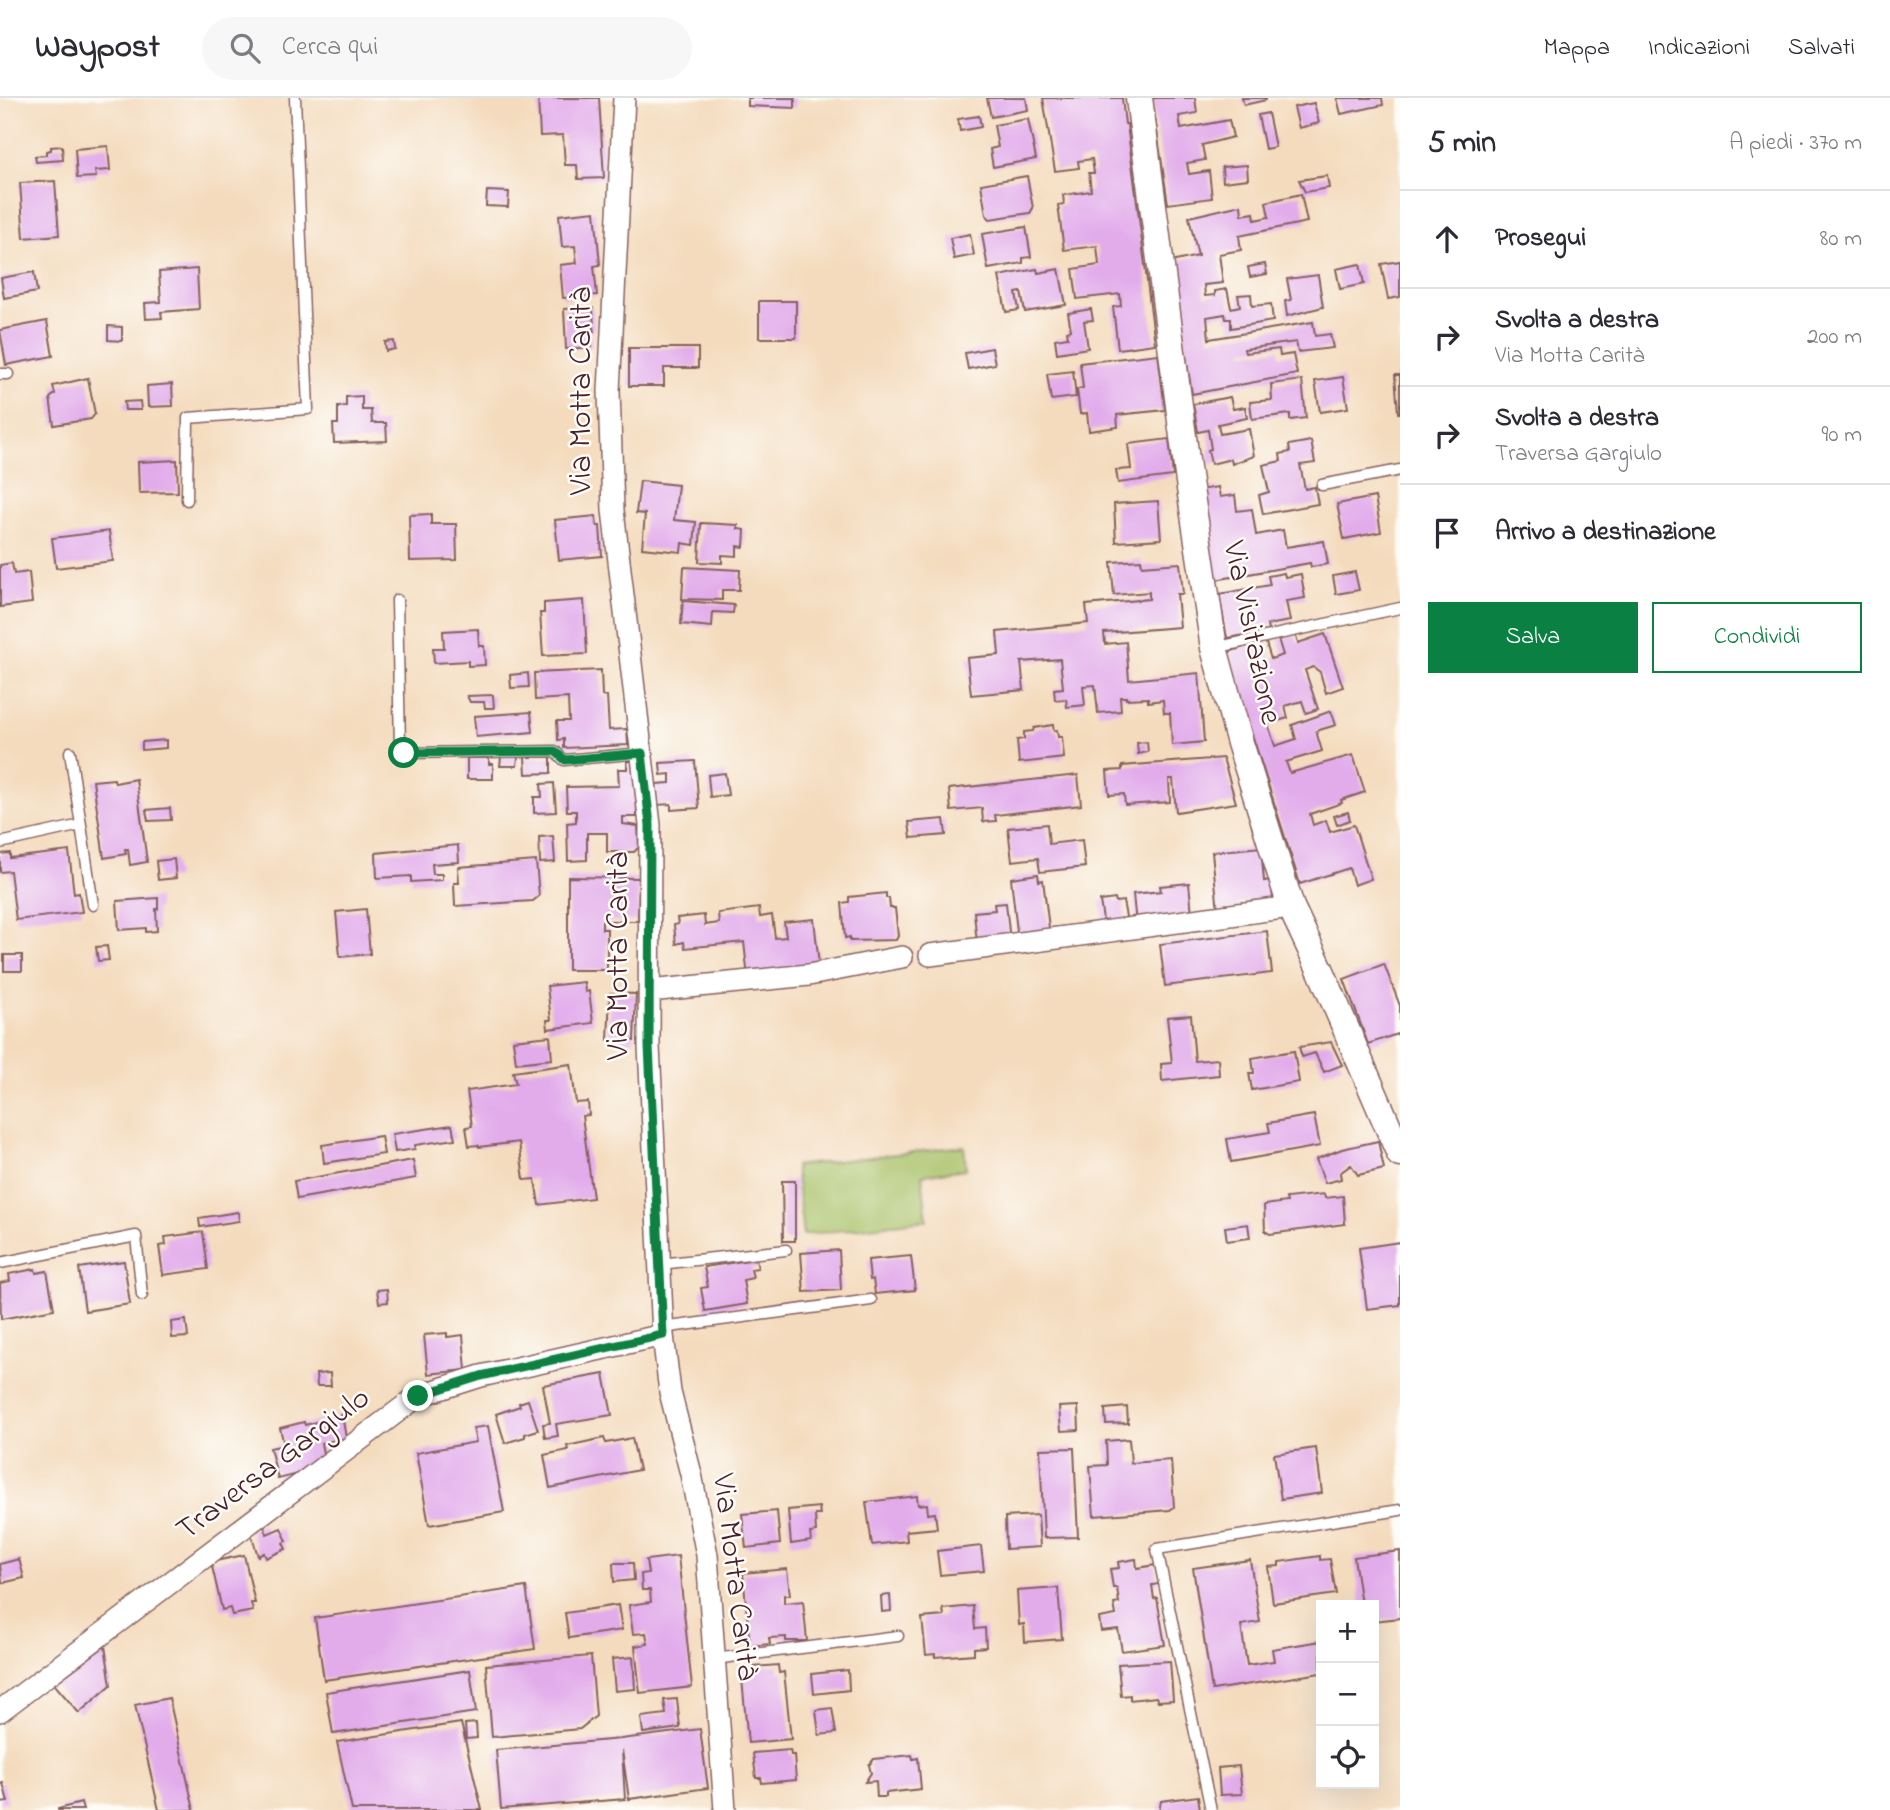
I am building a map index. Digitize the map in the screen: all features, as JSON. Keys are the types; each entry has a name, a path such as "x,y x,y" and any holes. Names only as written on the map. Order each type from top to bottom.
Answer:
{"street":[{"name":"Via Motta Carità","path":"624,98 609,391 613,510 650,825 649,1046 663,1332 670,1392 691,1474 707,1555 725,1810"},
{"name":"Via Visitazione","path":"1139,98 1188,475 1214,648 1240,743 1291,907 1400,1154"},
{"path":"930,955 1291,907"},
{"path":"649,991 810,975 902,957"},
{"name":"Traversa Gargiulo","path":"0,1711 418,1396 481,1376 663,1332"}],"lane":[{"path":"187,500 188,418 308,409 295,98"},
{"path":"1322,485 1400,470"},
{"path":"397,600 400,746 404,753 555,751 565,760 642,753"},
{"path":"1214,648 1400,608"},
{"path":"70,752 93,905"},
{"path":"0,843 81,825"},
{"path":"0,1263 136,1236 142,1295"},
{"path":"660,1264 786,1250"},
{"path":"663,1332 871,1300"},
{"path":"1211,1810 1157,1549 1400,1510"},
{"path":"714,1659 898,1636"}],"green space":[{"path":"964,1146 966,1169 922,1175 927,1220 803,1235 795,1166"}],"building":[{"path":"538,98 599,98 604,178 578,179 577,165 565,165 563,135 540,136"},
{"path":"748,98 795,98 795,108 748,106"},
{"path":"987,98 1026,98 1028,110 991,117"},
{"path":"1043,98 1122,98 1155,344 1118,349 1113,307 1121,306 1120,294 1077,299 1073,269 1099,265 1097,246 1064,250 1058,205 1064,204 1063,195 1091,191 1089,173 1094,173 1092,159 1078,161 1079,168 1055,171"},
{"path":"1152,98 1195,98 1197,113 1179,116 1181,129 1229,120 1233,137 1202,145 1205,160 1187,163 1189,174 1209,171 1212,198 1168,204"},
{"path":"1242,98 1266,98 1266,100 1244,105"},
{"path":"1337,98 1382,98 1383,105 1341,114"},
{"path":"1314,103 1319,123 1299,128 1294,107"},
{"path":"1268,113 1275,147 1265,149 1258,115"},
{"path":"979,116 981,127 960,131 958,119"},
{"path":"1028,119 1036,159 993,167 990,149 998,147 994,125"},
{"path":"62,146 63,160 36,162 35,156 46,155 46,151 51,150 51,147"},
{"path":"108,146 110,170 95,171 96,177 77,178 75,149"},
{"path":"1247,165 1248,179 1223,182 1222,167"},
{"path":"1027,176 1033,208 1030,213 990,219 986,215 981,184"},
{"path":"1327,176 1329,188 1305,192 1299,180"},
{"path":"55,181 59,235 24,238 20,183"},
{"path":"487,191 509,192 508,207 486,206"},
{"path":"1301,194 1307,222 1239,236 1241,250 1219,254 1223,283 1204,285 1205,296 1227,289 1231,308 1240,306 1238,295 1251,294 1252,306 1271,304 1273,321 1231,328 1231,319 1226,319 1225,314 1207,317 1209,339 1313,322 1315,336 1330,334 1333,348 1298,352 1296,342 1244,349 1245,353 1279,349 1280,356 1293,354 1297,374 1192,394 1171,262 1198,256 1189,217 1241,205 1242,215 1254,213 1255,220 1269,217 1266,202"},
{"path":"595,211 600,265 594,266 597,295 563,298 560,265 577,263 575,246 562,247 559,215"},
{"path":"1026,227 1031,257 1023,258 1023,263 988,269 982,234"},
{"path":"970,234 974,255 954,259 950,238"},
{"path":"1400,261 1400,297 1388,299 1381,264"},
{"path":"1265,264 1267,274 1250,277 1248,267"},
{"path":"1360,264 1364,284 1340,289 1336,269"},
{"path":"197,269 199,309 161,312 162,318 146,319 145,303 161,302 159,272"},
{"path":"1037,269 1038,273 1059,269 1066,305 1025,312 1021,292 1016,293 1019,310 1006,312 999,276"},
{"path":"34,272 37,292 4,298 1,278"},
{"path":"1318,275 1323,307 1287,316 1285,301 1291,300 1287,279"},
{"path":"759,301 796,301 796,338 759,338"},
{"path":"593,308 594,331 590,331 592,347 566,349 564,309"},
{"path":"1091,309 1093,320 1084,321 1088,348 1057,353 1055,339 1068,337 1067,331 1071,330 1068,313"},
{"path":"47,321 53,356 6,365 0,330"},
{"path":"108,326 122,327 122,341 108,340"},
{"path":"394,341 395,349 386,351 385,342"},
{"path":"629,348 698,348 698,368 664,368 664,386 629,386"},
{"path":"992,348 995,364 968,369 965,353"},
{"path":"1158,354 1165,410 1117,415 1118,427 1089,431 1087,413 1080,414 1077,389 1083,388 1080,363"},
{"path":"1073,371 1076,397 1051,400 1047,374"},
{"path":"1395,375 1400,375 1400,413 1398,413"},
{"path":"1343,377 1348,408 1320,412 1315,381"},
{"path":"88,378 95,414 91,419 54,425 50,398 55,394 53,386"},
{"path":"1302,380 1306,418 1290,420 1290,414 1252,419 1250,402 1272,400 1271,384"},
{"path":"172,384 173,406 148,407 147,386"},
{"path":"362,396 362,410 371,410 372,423 386,423 387,441 334,443 333,424 338,424 338,407 346,406 346,397"},
{"path":"1230,397 1233,409 1245,407 1247,418 1218,424 1220,434 1249,429 1254,456 1232,464 1231,459 1211,464 1208,430 1198,432 1193,404"},
{"path":"140,401 141,410 125,410 124,402"},
{"path":"1169,439 1173,476 1118,483 1116,470 1131,469 1128,444"},
{"path":"1311,441 1315,463 1300,465 1305,489 1315,487 1318,504 1263,514 1259,495 1269,492 1263,465 1281,461 1280,454 1290,452 1289,445"},
{"path":"177,460 178,492 139,493 138,462"},
{"path":"640,481 678,485 674,520 696,522 694,545 682,543 681,552 642,548 645,514 636,513"},
{"path":"1218,487 1220,497 1235,495 1237,511 1252,509 1256,535 1283,530 1286,547 1324,541 1328,564 1311,567 1310,563 1215,580 1200,490"},
{"path":"1375,497 1381,532 1344,539 1337,504"},
{"path":"1158,501 1161,539 1116,542 1114,504"},
{"path":"431,514 431,524 456,524 457,560 410,561 409,515"},
{"path":"596,516 597,526 600,526 602,556 559,560 555,520"},
{"path":"701,523 738,525 738,529 745,530 744,547 737,546 737,556 722,555 722,563 699,562"},
{"path":"109,531 113,561 56,568 52,538"},
{"path":"1141,560 1142,566 1180,563 1183,594 1177,594 1180,627 1104,633 1105,644 1126,642 1129,680 1199,673 1204,742 1172,745 1170,713 1164,713 1163,700 1148,702 1148,698 1120,697 1121,711 1098,713 1095,685 1083,686 1085,705 1067,707 1066,699 1055,700 1054,689 1063,688 1060,659 1021,662 1024,690 971,695 967,658 999,655 997,632 1088,623 1086,605 1149,599 1149,592 1114,595 1111,562"},
{"path":"12,563 14,574 29,572 32,603 0,607 0,565"},
{"path":"684,567 740,570 739,590 722,590 722,600 682,599"},
{"path":"1355,572 1359,590 1336,594 1333,576"},
{"path":"1284,573 1285,577 1301,574 1305,598 1286,601 1290,621 1267,625 1268,631 1227,638 1219,594 1270,585 1268,576"},
{"path":"584,600 587,654 543,656 540,613 544,613 544,603"},
{"path":"683,601 734,605 733,613 713,612 712,627 681,624"},
{"path":"478,629 479,646 484,646 485,665 468,666 468,661 434,663 433,648 444,648 443,631"},
{"path":"1295,634 1298,643 1325,634 1343,687 1326,693 1320,672 1313,667 1305,670 1318,709 1306,713 1302,701 1285,706 1288,718 1268,724 1275,746 1296,739 1292,725 1331,711 1336,725 1316,731 1322,751 1286,762 1290,773 1353,755 1365,792 1310,814 1313,825 1326,820 1330,832 1354,825 1371,879 1354,885 1349,868 1300,884 1226,653 1265,640 1271,659 1283,655 1278,639"},
{"path":"601,670 602,696 607,696 609,730 627,729 628,745 564,748 564,739 558,740 557,721 569,721 568,698 535,700 534,673"},
{"path":"528,673 529,687 511,688 510,675"},
{"path":"493,695 494,708 485,708 484,702 470,702 467,696"},
{"path":"531,712 533,732 476,737 474,716"},
{"path":"1053,725 1058,737 1062,737 1064,758 1019,763 1017,740 1024,739 1024,732"},
{"path":"166,740 166,748 142,750 142,742"},
{"path":"1147,742 1148,752 1138,754 1137,743"},
{"path":"501,757 518,757 517,766 500,766"},
{"path":"525,757 551,757 551,773 526,774"},
{"path":"467,758 489,758 489,764 493,764 493,779 467,779"},
{"path":"1223,758 1236,803 1176,812 1173,779 1169,779 1170,802 1125,805 1124,794 1109,795 1107,771 1122,770 1122,766"},
{"path":"627,761 636,761 637,817 623,817 623,824 638,826 639,847 634,852 607,852 607,833 587,833 587,860 568,861 567,823 576,822 576,811 567,811 566,787 619,786 618,769 627,769"},
{"path":"695,761 699,808 671,810 671,804 657,805 656,784 670,783 670,774 661,775 660,763"},
{"path":"725,773 728,795 710,797 708,775"},
{"path":"1078,775 1081,805 995,815 996,821 983,822 982,808 951,811 949,789"},
{"path":"114,779 115,783 136,779 147,862 130,865 128,849 125,849 126,854 104,858 93,781"},
{"path":"554,783 556,812 534,813 534,797 542,797 541,784"},
{"path":"170,808 171,820 148,821 146,810"},
{"path":"1348,812 1350,820 1337,825 1334,816"},
{"path":"944,819 946,835 911,838 909,822"},
{"path":"1047,824 1049,844 1082,840 1085,867 1040,872 1038,858 1012,861 1008,828"},
{"path":"553,836 555,862 540,863 539,837"},
{"path":"458,845 459,862 432,864 433,874 442,874 442,880 411,882 411,876 377,878 376,853"},
{"path":"1261,847 1264,881 1271,880 1273,899 1238,903 1239,909 1218,911 1212,852"},
{"path":"69,851 74,894 79,893 82,912 16,920 10,871 0,872 0,854 10,853 10,858"},
{"path":"174,859 176,878 158,880 156,861"},
{"path":"536,861 539,896 533,901 455,906 454,883 459,883 458,867"},
{"path":"1038,874 1039,881 1043,880 1050,936 1018,940 1011,878"},
{"path":"568,877 639,878 638,921 602,921 602,929 607,929 607,970 568,970"},
{"path":"1189,883 1192,914 1136,924 1133,894 1161,891 1160,886"},
{"path":"886,893 890,908 895,908 898,936 896,940 850,941 850,937 845,938 842,903 849,902 849,897"},
{"path":"158,898 157,931 146,932 146,928 119,930 117,901"},
{"path":"1115,899 1116,902 1123,901 1127,922 1104,926 1100,901"},
{"path":"1006,903 1010,941 977,944 974,912 995,910 994,904"},
{"path":"759,908 760,917 772,915 775,938 786,937 784,922 814,919 819,965 748,978 744,942 685,948 684,942 676,944 674,925 678,924 677,918 704,915 705,925 719,923 718,913"},
{"path":"366,909 370,954 340,957 336,912"},
{"path":"1267,931 1272,973 1165,986 1160,944"},
{"path":"107,946 109,960 98,961 96,947"},
{"path":"4,955 22,955 22,971 4,971"},
{"path":"1384,964 1400,1006 1400,1033 1368,1044 1344,979"},
{"path":"584,982 585,992 589,991 593,1023 548,1029 547,1020 551,1020 547,986"},
{"path":"610,993 636,994 634,1041 608,1040"},
{"path":"1191,1015 1195,1061 1218,1059 1219,1075 1162,1081 1161,1064 1172,1063 1167,1017"},
{"path":"550,1036 552,1059 516,1063 513,1040"},
{"path":"1331,1042 1342,1065 1324,1072 1315,1053 1302,1057 1299,1047"},
{"path":"1294,1051 1299,1082 1252,1090 1249,1073 1254,1073 1252,1058"},
{"path":"571,1064 576,1103 588,1102 589,1115 582,1116 593,1198 539,1205 535,1179 524,1180 519,1142 469,1146 466,1127 472,1126 467,1091 516,1084 513,1072"},
{"path":"1314,1115 1320,1146 1231,1162 1227,1139 1270,1132 1268,1123"},
{"path":"452,1125 455,1139 415,1145 415,1149 395,1152 392,1134"},
{"path":"381,1136 384,1154 324,1163 322,1145"},
{"path":"1378,1141 1384,1169 1358,1175 1351,1165 1340,1173 1341,1179 1325,1183 1316,1159 1342,1149"},
{"path":"413,1160 416,1178 297,1199 294,1181"},
{"path":"782,1181 795,1181 795,1241 783,1241"},
{"path":"1324,1194 1325,1198 1343,1196 1345,1224 1270,1234 1265,1231 1264,1205 1287,1202 1286,1198"},
{"path":"238,1212 239,1221 200,1227 199,1218"},
{"path":"1248,1224 1250,1238 1227,1241 1225,1227"},
{"path":"203,1232 208,1269 163,1275 159,1246 166,1245 165,1237"},
{"path":"1400,1242 1400,1305 1367,1309 1359,1248"},
{"path":"839,1250 841,1290 804,1292 801,1253"},
{"path":"911,1256 915,1290 875,1294 868,1260"},
{"path":"756,1259 758,1268 751,1269 753,1278 743,1280 747,1304 705,1311 701,1288 708,1287 704,1267"},
{"path":"124,1261 130,1304 85,1311 79,1268"},
{"path":"35,1269 36,1273 47,1271 54,1309 1,1319 0,1283 10,1281 9,1274"},
{"path":"387,1289 388,1302 379,1303 377,1290"},
{"path":"186,1320 188,1337 172,1338 171,1322"},
{"path":"447,1333 447,1337 463,1335 466,1370 428,1374 424,1335"},
{"path":"330,1373 331,1386 317,1386 316,1374"},
{"path":"604,1374 612,1415 556,1424 558,1436 545,1438 543,1424 550,1423 543,1385"},
{"path":"528,1400 538,1430 505,1443 496,1414 520,1406 519,1403"},
{"path":"1078,1406 1079,1430 1061,1431 1059,1407"},
{"path":"1127,1407 1128,1423 1106,1424 1105,1409"},
{"path":"342,1415 346,1438 321,1443 325,1464 298,1477 297,1474 278,1479 270,1448 284,1445 280,1428 304,1422 305,1425"},
{"path":"488,1426 504,1512 429,1525 416,1453 476,1442 473,1428"},
{"path":"604,1438 606,1443 632,1438 639,1470 550,1488 544,1455 568,1450 567,1446"},
{"path":"1129,1439 1131,1463 1171,1460 1174,1507 1170,1510 1094,1516 1090,1466 1107,1465 1106,1441"},
{"path":"1074,1448 1078,1537 1044,1538 1040,1449"},
{"path":"1316,1448 1322,1493 1281,1499 1274,1454"},
{"path":"917,1496 918,1505 927,1504 928,1514 935,1513 937,1528 906,1531 907,1541 872,1545 866,1502"},
{"path":"819,1507 820,1515 815,1515 816,1532 810,1533 811,1541 791,1544 788,1510"},
{"path":"777,1511 780,1544 746,1548 742,1514"},
{"path":"1038,1515 1040,1547 1006,1549 1005,1517"},
{"path":"263,1524 267,1534 281,1528 287,1541 283,1543 286,1549 266,1558 264,1553 258,1556 250,1530"},
{"path":"981,1546 984,1571 940,1575 937,1551"},
{"path":"1400,1551 1400,1618 1379,1620 1379,1600 1360,1600 1354,1557"},
{"path":"244,1555 255,1603 251,1603 253,1611 232,1615 230,1608 222,1610 211,1562"},
{"path":"678,1556 692,1687 640,1693 635,1646 648,1644 646,1633 633,1634 629,1605 651,1602 650,1590 642,1590 641,1574 648,1573 646,1560"},
{"path":"1320,1556 1320,1560 1330,1559 1336,1594 1273,1603 1268,1567 1279,1566 1279,1562"},
{"path":"19,1559 24,1578 2,1583 0,1564"},
{"path":"1136,1559 1137,1568 1156,1565 1159,1584 1152,1585 1154,1599 1157,1598 1165,1645 1122,1651 1118,1629 1101,1631 1099,1618 1116,1615 1114,1604 1119,1603 1110,1569 1119,1568 1118,1562"},
{"path":"1250,1560 1260,1622 1241,1625 1247,1665 1274,1661 1272,1649 1316,1642 1316,1674 1212,1690 1193,1568"},
{"path":"613,1563 633,1563 634,1580 614,1582"},
{"path":"787,1569 790,1595 784,1595 784,1603 803,1601 807,1641 786,1641 786,1637 769,1638 770,1644 750,1646 743,1573"},
{"path":"526,1587 535,1649 324,1680 315,1618"},
{"path":"1058,1588 1062,1639 1025,1642 1024,1624 1019,1625 1017,1591"},
{"path":"890,1595 891,1611 882,1612 881,1596"},
{"path":"618,1605 622,1630 569,1638 565,1613"},
{"path":"973,1606 975,1629 985,1628 986,1647 974,1648 974,1654 935,1657 935,1654 926,1655 922,1618 944,1616 943,1609"},
{"path":"105,1646 111,1685 79,1713 54,1684"},
{"path":"591,1656 596,1716 580,1729 492,1737 486,1665"},
{"path":"633,1657 635,1689 615,1691 612,1659"},
{"path":"1170,1661 1173,1700 1158,1701 1156,1697 1130,1700 1130,1695 1121,1696 1118,1664"},
{"path":"778,1665 779,1673 784,1672 791,1739 748,1743 741,1668"},
{"path":"470,1670 476,1712 333,1734 326,1692"},
{"path":"848,1670 849,1690 814,1694 812,1674"},
{"path":"169,1698 194,1810 159,1810 135,1705"},
{"path":"677,1699 680,1728 643,1733 641,1717 666,1714 664,1700"},
{"path":"832,1708 836,1733 819,1735 816,1710"},
{"path":"461,1723 482,1810 352,1810 337,1742"},
{"path":"476,1723 477,1738 466,1739 465,1724"},
{"path":"700,1729 708,1788 629,1799 622,1750 625,1799 501,1809 496,1750"},
{"path":"790,1750 791,1755 794,1755 796,1780 762,1783 761,1778 756,1778 753,1753"},
{"path":"912,1755 913,1759 918,1758 921,1789 886,1793 886,1797 877,1797 876,1781 865,1782 871,1773 869,1765 874,1759"},
{"path":"1239,1766 1242,1794 1220,1795 1218,1768"},
{"path":"3,1783 8,1802 0,1803 0,1784"},
{"path":"1198,1796 1200,1810 1159,1810 1161,1801"},
{"path":"81,1803 83,1810 58,1810 58,1809"}],"route":[{"path":"404,753 555,751 565,760 642,753 650,825 649,1046 663,1335 481,1376 418,1396"}]}
